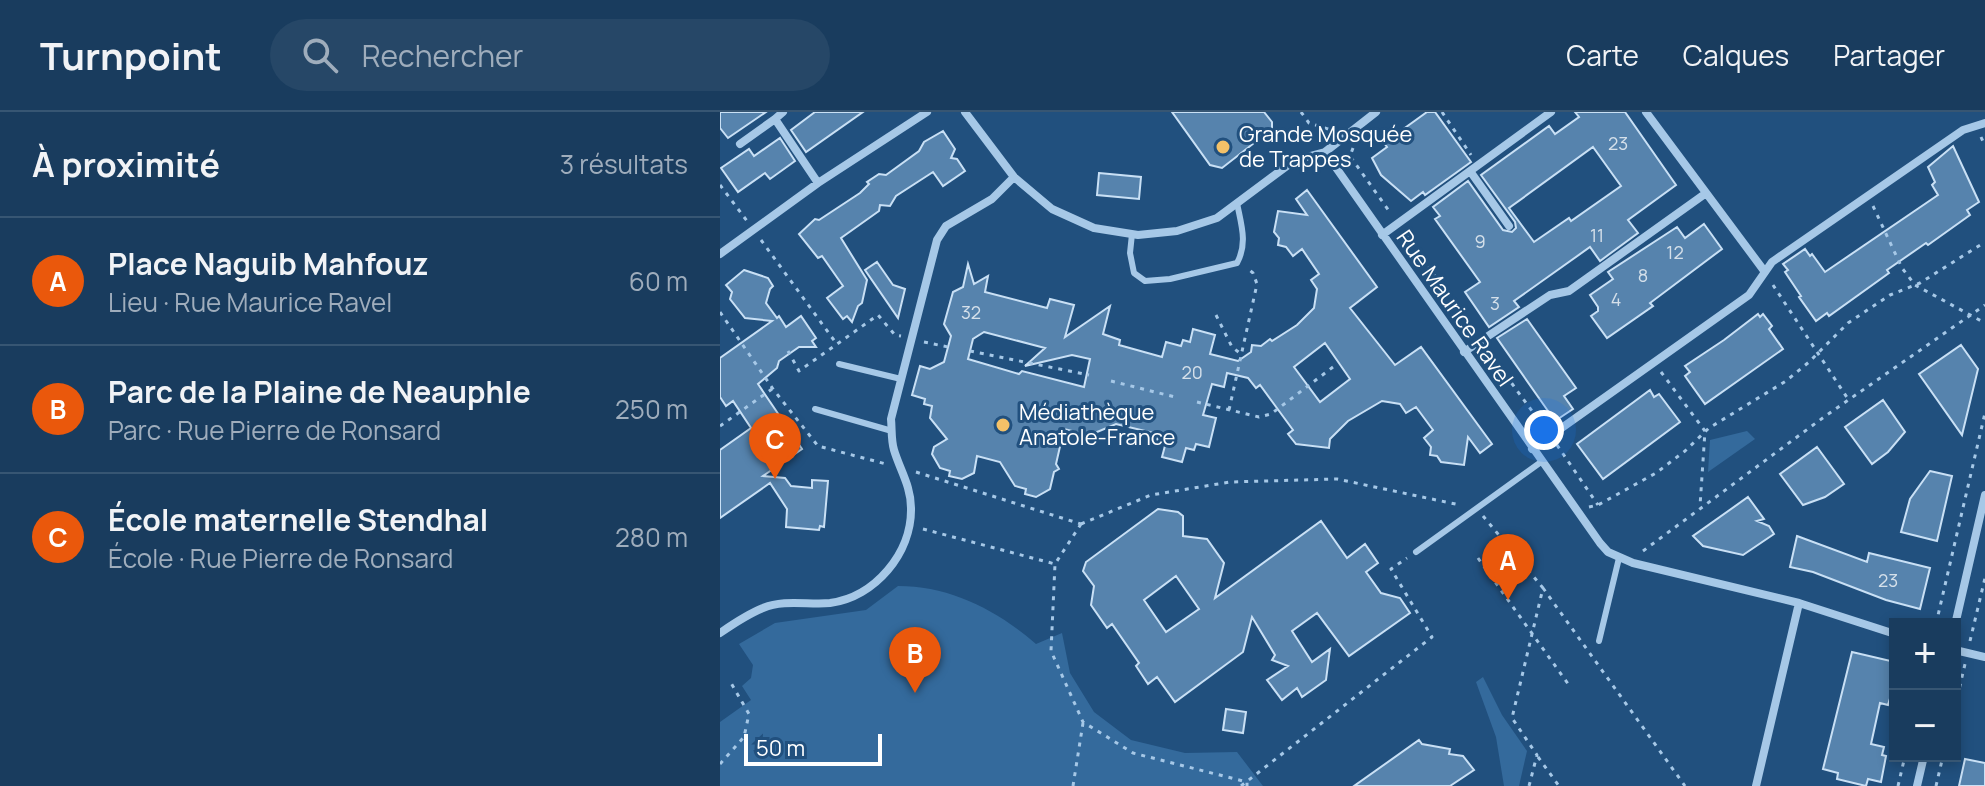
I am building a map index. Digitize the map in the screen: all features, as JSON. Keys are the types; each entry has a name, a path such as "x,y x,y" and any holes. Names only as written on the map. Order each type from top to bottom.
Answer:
{"street":[{"path":"740,144 783,112"},
{"path":"720,254 818,183 927,112"},
{"path":"965,112 1014,177 1052,209 1094,228 1132,234 1177,231 1217,218 1295,160 1325,152 1376,112"},
{"path":"1382,235 1551,112"},
{"path":"1646,112 1765,272"},
{"path":"775,119 818,183"},
{"path":"1532,449 1749,295 1772,262 1963,130 1985,123"},
{"name":"Rue Maurice Ravel","path":"1325,152 1600,543 1619,558 1633,563 1799,603 1889,632"},
{"path":"1474,168 1509,226"},
{"path":"720,633 763,608 781,604 830,603 868,587 886,573 901,551 910,526 909,487 893,447 891,419 937,240 946,226 992,199 1014,177"},
{"path":"1464,352 1550,295 1569,291 1702,196"},
{"path":"1957,618 1985,495"},
{"path":"1756,786 1799,603"},
{"path":"1961,651 1985,657"},
{"path":"1917,786 1923,762"}],"lane":[{"path":"1132,234 1130,253 1134,273 1145,281 1170,279 1237,263 1242,255 1244,237 1237,203"},
{"path":"839,364 901,379"},
{"path":"815,409 892,431"},
{"path":"1416,552 1541,462"},
{"path":"1599,641 1619,558"}],"path":[{"path":"1301,112 1309,123 1347,136 1354,145 1350,156 1598,505"},
{"path":"1442,112 1474,168"},
{"path":"720,185 837,344"},
{"path":"1867,197 1902,268 1915,285 1985,323"},
{"path":"1577,511 1598,505 1672,462 1705,431 1744,404 1786,381 1848,323 1890,295 1915,285 1985,242"},
{"path":"1229,410 1257,284 1253,273 1237,263"},
{"path":"1765,272 1849,400"},
{"path":"1633,563 1648,547 1700,508 1985,305"},
{"path":"720,312 773,389 818,446 901,468 1081,524"},
{"path":"788,351 799,371 878,315 895,335 948,347"},
{"path":"1216,315 1232,347 1241,354"},
{"path":"970,351 1089,375"},
{"path":"1654,362 1705,431 1700,508"},
{"path":"1197,402 1259,417 1271,414 1333,367"},
{"path":"1111,381 1175,397"},
{"path":"720,426 773,389"},
{"path":"1937,618 1985,413"},
{"path":"1073,786 1083,722 1051,651 1055,564 1081,524 1151,495 1230,482 1337,479 1476,508 1543,588 1685,786"},
{"path":"910,526 1055,564"},
{"path":"1083,722 1133,753 1245,785 1432,637 1391,569 1416,552"},
{"path":"1478,558 1571,688"},
{"path":"1970,640 1985,578"},
{"path":"1543,588 1512,718 1559,786"},
{"path":"1959,690 1965,664"},
{"path":"720,764 744,737 749,714 731,683"},
{"path":"1529,786 1537,755"},
{"path":"1898,786 1904,762"},
{"path":"1936,786 1942,762"}],"shaded area":[{"path":"1747,431 1755,439 1708,472 1710,440"},
{"path":"898,586 936,590 972,602 1036,644 1062,633 1070,673 1094,712 1131,740 1185,753 1237,752 1263,786 720,786 720,722 751,700 742,686 751,678 753,665 739,644 775,623 866,610"},
{"path":"1483,677 1502,715 1527,751 1519,786 1504,786 1496,737 1476,682"}],"building":[{"path":"720,112 766,112 728,138 720,128"},
{"path":"815,112 863,112 806,152 791,130"},
{"name":"Grande Mosquée de Trappes","path":"1172,112 1264,112 1272,122 1272,129 1222,168 1210,165"},
{"path":"1427,112 1435,112 1471,162 1425,195 1423,192 1411,201 1381,175 1372,158 1387,147 1384,143"},
{"path":"1575,112 1625,112 1676,185 1628,220 1638,233 1600,261 1590,247 1514,301 1519,307 1489,327 1465,292 1480,282 1435,219 1440,216 1433,207 1468,181 1503,230 1512,232 1516,228 1515,222 1481,175 1549,126 1555,134 1579,117","holes":["1593,147 1621,186 1534,242 1509,208"]},
{"path":"943,131 955,149 951,158 957,159 965,171 943,186 933,172 896,196 890,206 880,205 879,211 841,238 867,280 862,303 852,322 847,316 843,319 827,298 843,286 822,256 818,258 799,234 815,219 819,220 860,193 869,184 867,182 879,174 886,175 919,151 924,142"},
{"path":"780,138 795,161 770,179 765,173 738,192 721,168 749,149 754,156"},
{"path":"1953,146 1979,202 1967,210 1970,215 1887,270 1889,273 1829,316 1827,313 1816,321 1799,297 1783,264 1805,249 1825,272 1938,195 1928,167"},
{"path":"1099,173 1141,177 1139,199 1097,195"},
{"path":"1307,190 1377,287 1350,308 1395,365 1421,347 1492,444 1480,453 1468,437 1464,465 1441,462 1437,456 1430,455 1431,447 1424,438 1433,430 1416,407 1406,413 1400,404 1382,401 1348,421 1330,439 1329,448 1296,444 1288,434 1293,430 1260,385 1256,388 1248,378 1227,373 1224,387 1212,384 1203,415 1216,418 1209,447 1196,444 1194,450 1186,448 1182,462 1162,457 1166,442 1157,440 1158,434 1116,424 1097,432 1096,437 1064,429 1056,464 1059,469 1054,472 1050,489 1036,497 1025,494 1026,489 1015,486 1000,462 977,456 974,473 962,479 949,476 950,471 940,468 932,454 934,447 947,439 930,418 932,406 924,404 925,399 912,395 920,366 930,369 944,362 951,336 944,324 953,292 963,287 968,264 974,284 988,276 985,292 1047,308 1050,299 1074,305 1065,337 1110,306 1103,334 1120,340 1119,345 1162,357 1166,342 1181,346 1183,340 1190,342 1193,329 1215,335 1210,354 1238,361 1251,352 1252,345 1261,346 1270,339 1272,341 1297,325 1314,308 1317,289 1311,280 1319,274 1302,249 1293,256 1286,247 1278,245 1279,238 1274,232 1278,211 1307,215 1296,199","holes":["984,332 1045,348 1025,366 1072,355 1090,359 1084,387 1022,371 1019,374 968,359 973,339","1325,343 1350,379 1320,402 1294,367"]},
{"path":"1704,224 1722,249 1650,303 1653,306 1607,338 1591,316 1598,311 1598,307 1590,295 1613,279 1608,272 1677,227 1685,238"},
{"path":"877,262 893,285 905,289 898,318 865,270"},
{"path":"744,270 768,278 773,286 766,303 786,327 801,316 816,338 812,341 816,347 799,347 779,361 777,368 758,384 802,449 763,476 785,478 791,486 812,488 812,480 828,481 824,527 820,526 819,530 786,527 787,509 770,483 720,518 720,450 751,428 733,401 726,406 720,397 720,358 772,321 745,318 730,299 732,292 726,285"},
{"path":"1758,314 1760,317 1763,314 1772,326 1769,329 1783,349 1705,404 1685,376 1690,372 1685,366"},
{"path":"1527,319 1576,388 1564,396 1573,409 1555,421 1497,338"},
{"path":"1961,345 1978,369 1962,435 1919,374"},
{"path":"1650,390 1654,397 1659,394 1680,422 1603,479 1577,444"},
{"path":"1883,400 1905,432 1888,452 1872,464 1845,427"},
{"path":"1817,447 1844,484 1825,497 1803,505 1780,474"},
{"path":"1930,471 1952,476 1937,541 1901,532 1910,499"},
{"path":"1748,497 1764,519 1757,521 1769,526 1774,534 1743,555 1703,546 1693,536"},
{"path":"1158,509 1178,512 1183,516 1183,536 1207,539 1224,563 1215,598 1321,521 1347,558 1365,544 1378,563 1366,572 1381,593 1400,598 1410,613 1349,656 1317,613 1292,631 1312,662 1330,649 1326,680 1302,697 1297,688 1282,700 1267,680 1288,666 1272,660 1275,655 1252,617 1243,652 1175,702 1157,677 1148,684 1136,666 1139,663 1112,624 1107,628 1091,605 1094,586 1083,571 1086,562","holes":["1176,576 1199,609 1166,632 1144,600"]},
{"path":"1797,536 1867,562 1869,553 1930,568 1920,609 1790,567"},
{"path":"1852,652 1889,661 1889,702 1888,705 1880,703 1871,744 1884,747 1882,755 1886,756 1881,782 1868,779 1866,786 1837,779 1838,773 1823,769"},
{"path":"1226,709 1246,712 1243,733 1223,730"},
{"path":"1419,740 1422,744 1450,749 1449,754 1463,756 1474,770 1450,786 1354,786"},
{"path":"1965,759 1985,763 1985,786 1959,786"}],"place":[{"name":"Grande Mosquée de Trappes","path":"1223,147"},
{"name":"Médiathèque Anatole-France","path":"1003,425"},
{"name":"École maternelle Stendhal","path":"775,479"},
{"name":"Place Naguib Mahfouz","path":"1508,600"},
{"name":"Parc de la Plaine de Neauphle","path":"915,693"}]}
